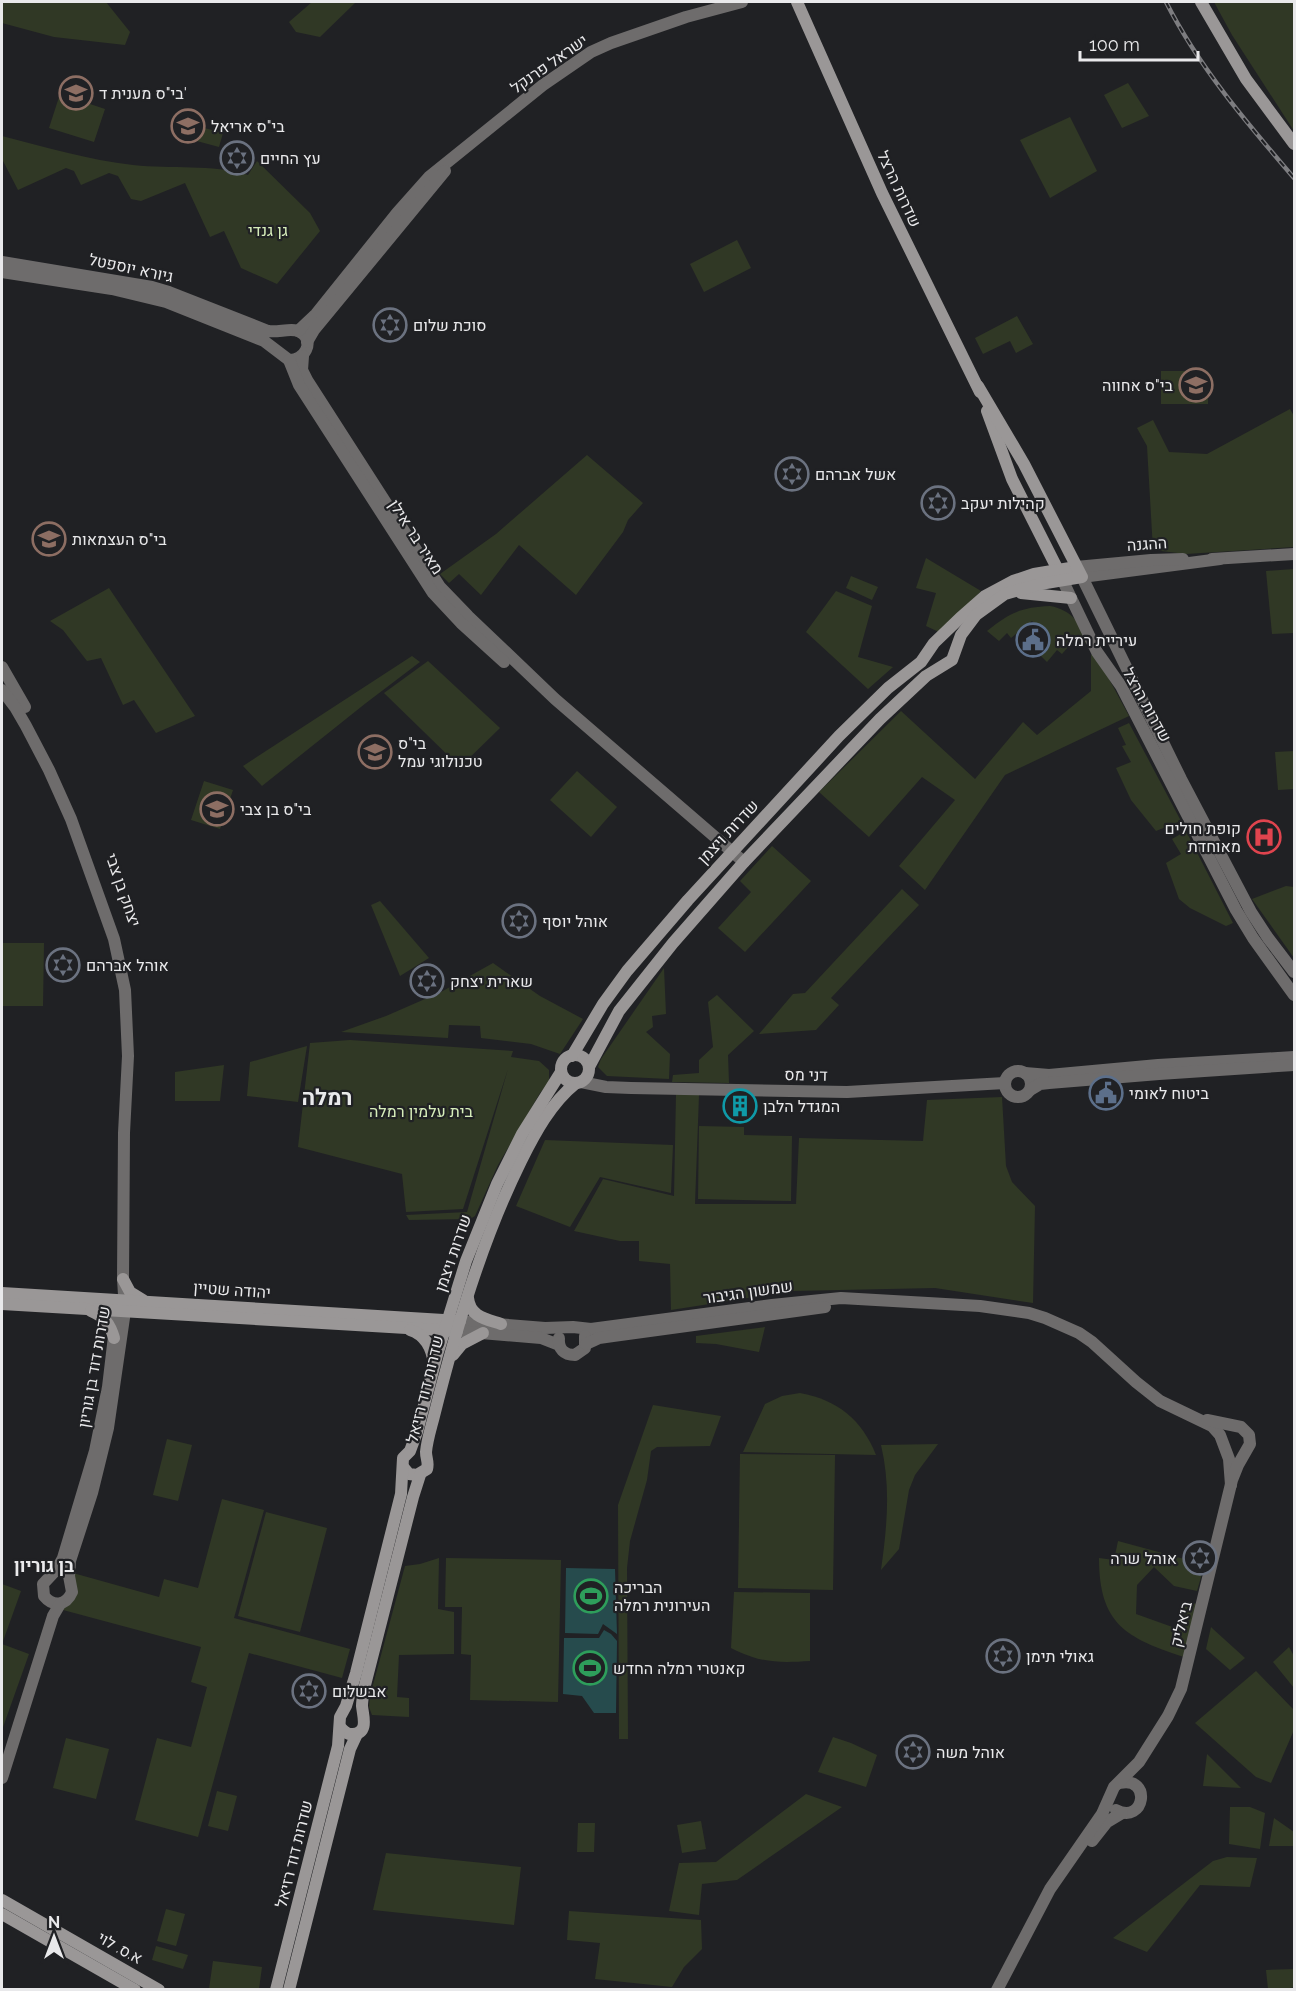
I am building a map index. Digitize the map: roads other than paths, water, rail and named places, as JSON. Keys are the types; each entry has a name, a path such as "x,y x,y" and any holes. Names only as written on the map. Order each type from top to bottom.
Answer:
{"main road":[{"name":"שדרות הרצל","path":"797,2 882,193 978,387 1024,464 1079,572"},
{"path":"1202,2 1246,79 1294,144"},
{"name":"שדרות הרצל","path":"978,387 1012,479 1060,574"},
{"name":"שדרות ויצמן","path":"572,1056 603,1004 627,971 694,892 839,736 888,688 921,662 934,645 985,596 1013,581 1079,572"},
{"name":"שדרות ויצמן","path":"954,651 968,624 985,608 1005,594 1040,584 1060,574"},
{"path":"1005,594 1028,593 1071,598"},
{"path":"948,642 954,651 952,660 944,665 933,661 934,645 948,642"},
{"name":"שדרות ויצמן","path":"452,1326 468,1296 490,1229 527,1150 558,1100 583,1076 619,1011 635,988 744,862 831,769 904,695 926,676 944,665"},
{"path":"572,1056 584,1059 583,1076 565,1079 561,1072 563,1063 572,1056"},
{"name":"שדרות ויצמן","path":"452,1326 466,1261 496,1184 522,1134 561,1072"},
{"path":"123,1280 130,1292 146,1302"},
{"name":"יהודה שטיין","path":"2,1293 122,1307 403,1328 452,1326"},
{"path":"468,1296 470,1310 475,1315 501,1324"},
{"name":"יהודה שטיין","path":"2,1304 88,1309 122,1307 146,1302 452,1326"},
{"path":"88,1309 109,1323 114,1338"},
{"name":"שדרות דוד רזיאל","path":"410,1451 452,1326"},
{"path":"403,1328 418,1333 424,1338 440,1367 462,1344 483,1333"},
{"name":"שדרות דוד רזיאל","path":"426,1455 440,1367"},
{"path":"364,1716 357,1710 348,1709 341,1721 349,1734 357,1734 364,1725 364,1716 363,1697 367,1675 413,1497 420,1474 428,1465 426,1455 420,1451 410,1451 403,1458 404,1468 413,1475 420,1474"},
{"name":"שדרות דוד רזיאל","path":"276,1989 338,1746 341,1721 401,1494 404,1468"},
{"name":"שדרות דוד רזיאל","path":"290,1989 350,1749 357,1734"},
{"name":"א.ס. לוי","path":"2,1900 159,1989"},
{"name":"א.ס. לוי","path":"2,1914 135,1989"}],"street":[{"name":"ישראל פרנקל","path":"298,330 316,314 378,236 429,177 543,85 591,52 649,30 742,2"},
{"name":"ישראל פרנקל","path":"307,342 314,330 372,258 457,156"},
{"name":"גיורא יוספטל","path":"2,262 152,287 268,331 283,332"},
{"name":"גיורא יוספטל","path":"2,272 112,289 166,302 264,341 278,350"},
{"path":"298,330 306,337 307,347 303,356 289,360 284,358 278,350 277,340 283,332 298,330"},
{"name":"מאיר בר אילן","path":"303,356 302,370 307,380 440,588 555,699 744,862"},
{"name":"מאיר בר אילן","path":"289,360 299,385 433,593 461,623 511,668 555,699"},
{"name":"ההגנה","path":"1079,572 1166,558 1220,559 1294,554"},
{"name":"שדרות הרצל","path":"1079,572 1181,779 1251,912 1294,972"},
{"name":"שדרות הרצל","path":"1060,574 1102,660 1121,686 1236,910 1294,995"},
{"name":"יצחק בן צבי","path":"3,676 43,740 71,800 127,953 133,989 136,1053 124,1133"},
{"name":"יצחק בן צבי","path":"2,690 15,706 57,787 98,892 119,956 125,990 127,1033 122,1307"},
{"path":"1294,1057 1048,1075 1021,1071 1012,1072 1006,1078 1005,1083 1006,1090 1014,1096 1023,1096 1040,1084 1294,1065"},
{"path":"1025,1073 1031,1080 1030,1090"},
{"name":"דני מס","path":"583,1076 606,1087 847,1092 1005,1083"},
{"name":"שמשון הגיבור","path":"452,1326 501,1324 544,1328 602,1328 824,1299 853,1298 980,1306 1020,1311 1058,1323 1092,1342 1160,1401 1212,1426 1217,1431 1224,1447"},
{"name":"שמשון הגיבור","path":"586,1344 598,1338 809,1309 869,1303 922,1302"},
{"name":"שדרות דוד בן גוריון","path":"52,1576 63,1558 95,1451 105,1406 114,1338 122,1307"},
{"name":"שדרות דוד בן גוריון","path":"70,1581 70,1561 92,1493 108,1428 122,1307"},
{"path":"452,1326 483,1333 541,1338 559,1345"},
{"path":"574,1328 586,1337 586,1344 580,1353 570,1355 559,1345 559,1336 574,1328"},
{"name":"שמשון הגיבור","path":"1191,1416 1237,1426"},
{"path":"1237,1426 1249,1435 1250,1444 1238,1455 1224,1447 1225,1431 1237,1426"},
{"name":"ביאליק","path":"1224,1447 1230,1466 1231,1485"},
{"name":"ביאליק","path":"1120,1783 1139,1762 1168,1716 1180,1689 1231,1485 1245,1451"},
{"path":"2,1753 45,1614 46,1599 42,1587 47,1579 62,1575 70,1581 71,1595 68,1600 60,1604 53,1616 2,1778"},
{"path":"46,1599 60,1604"},
{"path":"1007,1989 1041,1920 1069,1872 1102,1828 1122,1813 1132,1812 1139,1806 1142,1798 1138,1788 1139,1762"},
{"path":"997,1989 1050,1889 1102,1814 1114,1787 1120,1783 1132,1783 1138,1788"},
{"path":"1110,1798 1115,1809 1122,1813"}],"water":[{"name":"הבריכה העירונית רמלה","path":"566,1568 615,1569 617,1634 603,1624 598,1634 565,1633"},
{"name":"קאנטרי רמלה החדש","path":"604,1630 617,1641 616,1713 594,1713 582,1696 563,1694 564,1638 599,1638"}],"railway":[{"path":"1166,2 1208,71 1241,115 1294,178"}],"place":[{"name":"בי\"ס מענית ד'","path":"76,93"},
{"name":"בי\"ס אריאל","path":"188,126"},
{"name":"עץ החיים","path":"237,158"},
{"name":"סוכת שלום","path":"390,325"},
{"name":"בי\"ס אחווה","path":"1196,385"},
{"name":"אשל אברהם","path":"792,474"},
{"name":"קהילות יעקב","path":"938,503"},
{"name":"בי\"ס העצמאות","path":"49,539"},
{"name":"עיריית רמלה","path":"1033,640"},
{"name":"בי\"ס טכנולוגי עמל","path":"375,752"},
{"name":"בי\"ס בן צבי","path":"217,809"},
{"name":"קופת חולים מאוחדת","path":"1264,837"},
{"name":"אוהל יוסף","path":"519,921"},
{"name":"אוהל אברהם","path":"63,965"},
{"name":"שארית יצחק","path":"427,981"},
{"name":"ביטוח לאומי","path":"1106,1093"},
{"name":"המגדל הלבן","path":"740,1106"},
{"name":"אוהל שרה","path":"1200,1558"},
{"name":"הבריכה העירונית רמלה","path":"591,1596"},
{"name":"גאולי תימן","path":"1003,1656"},
{"name":"קאנטרי רמלה החדש","path":"590,1668"},
{"name":"אבשלום","path":"309,1691"},
{"name":"אוהל משה","path":"913,1752"}],"district":[{"name":"רמלה","path":"327,1097"},
{"name":"בן גוריון","path":"44,1565"}],"park label":[{"name":"גן גנדי","path":"268,230"},
{"name":"בית עלמין רמלה","path":"421,1111"}]}
